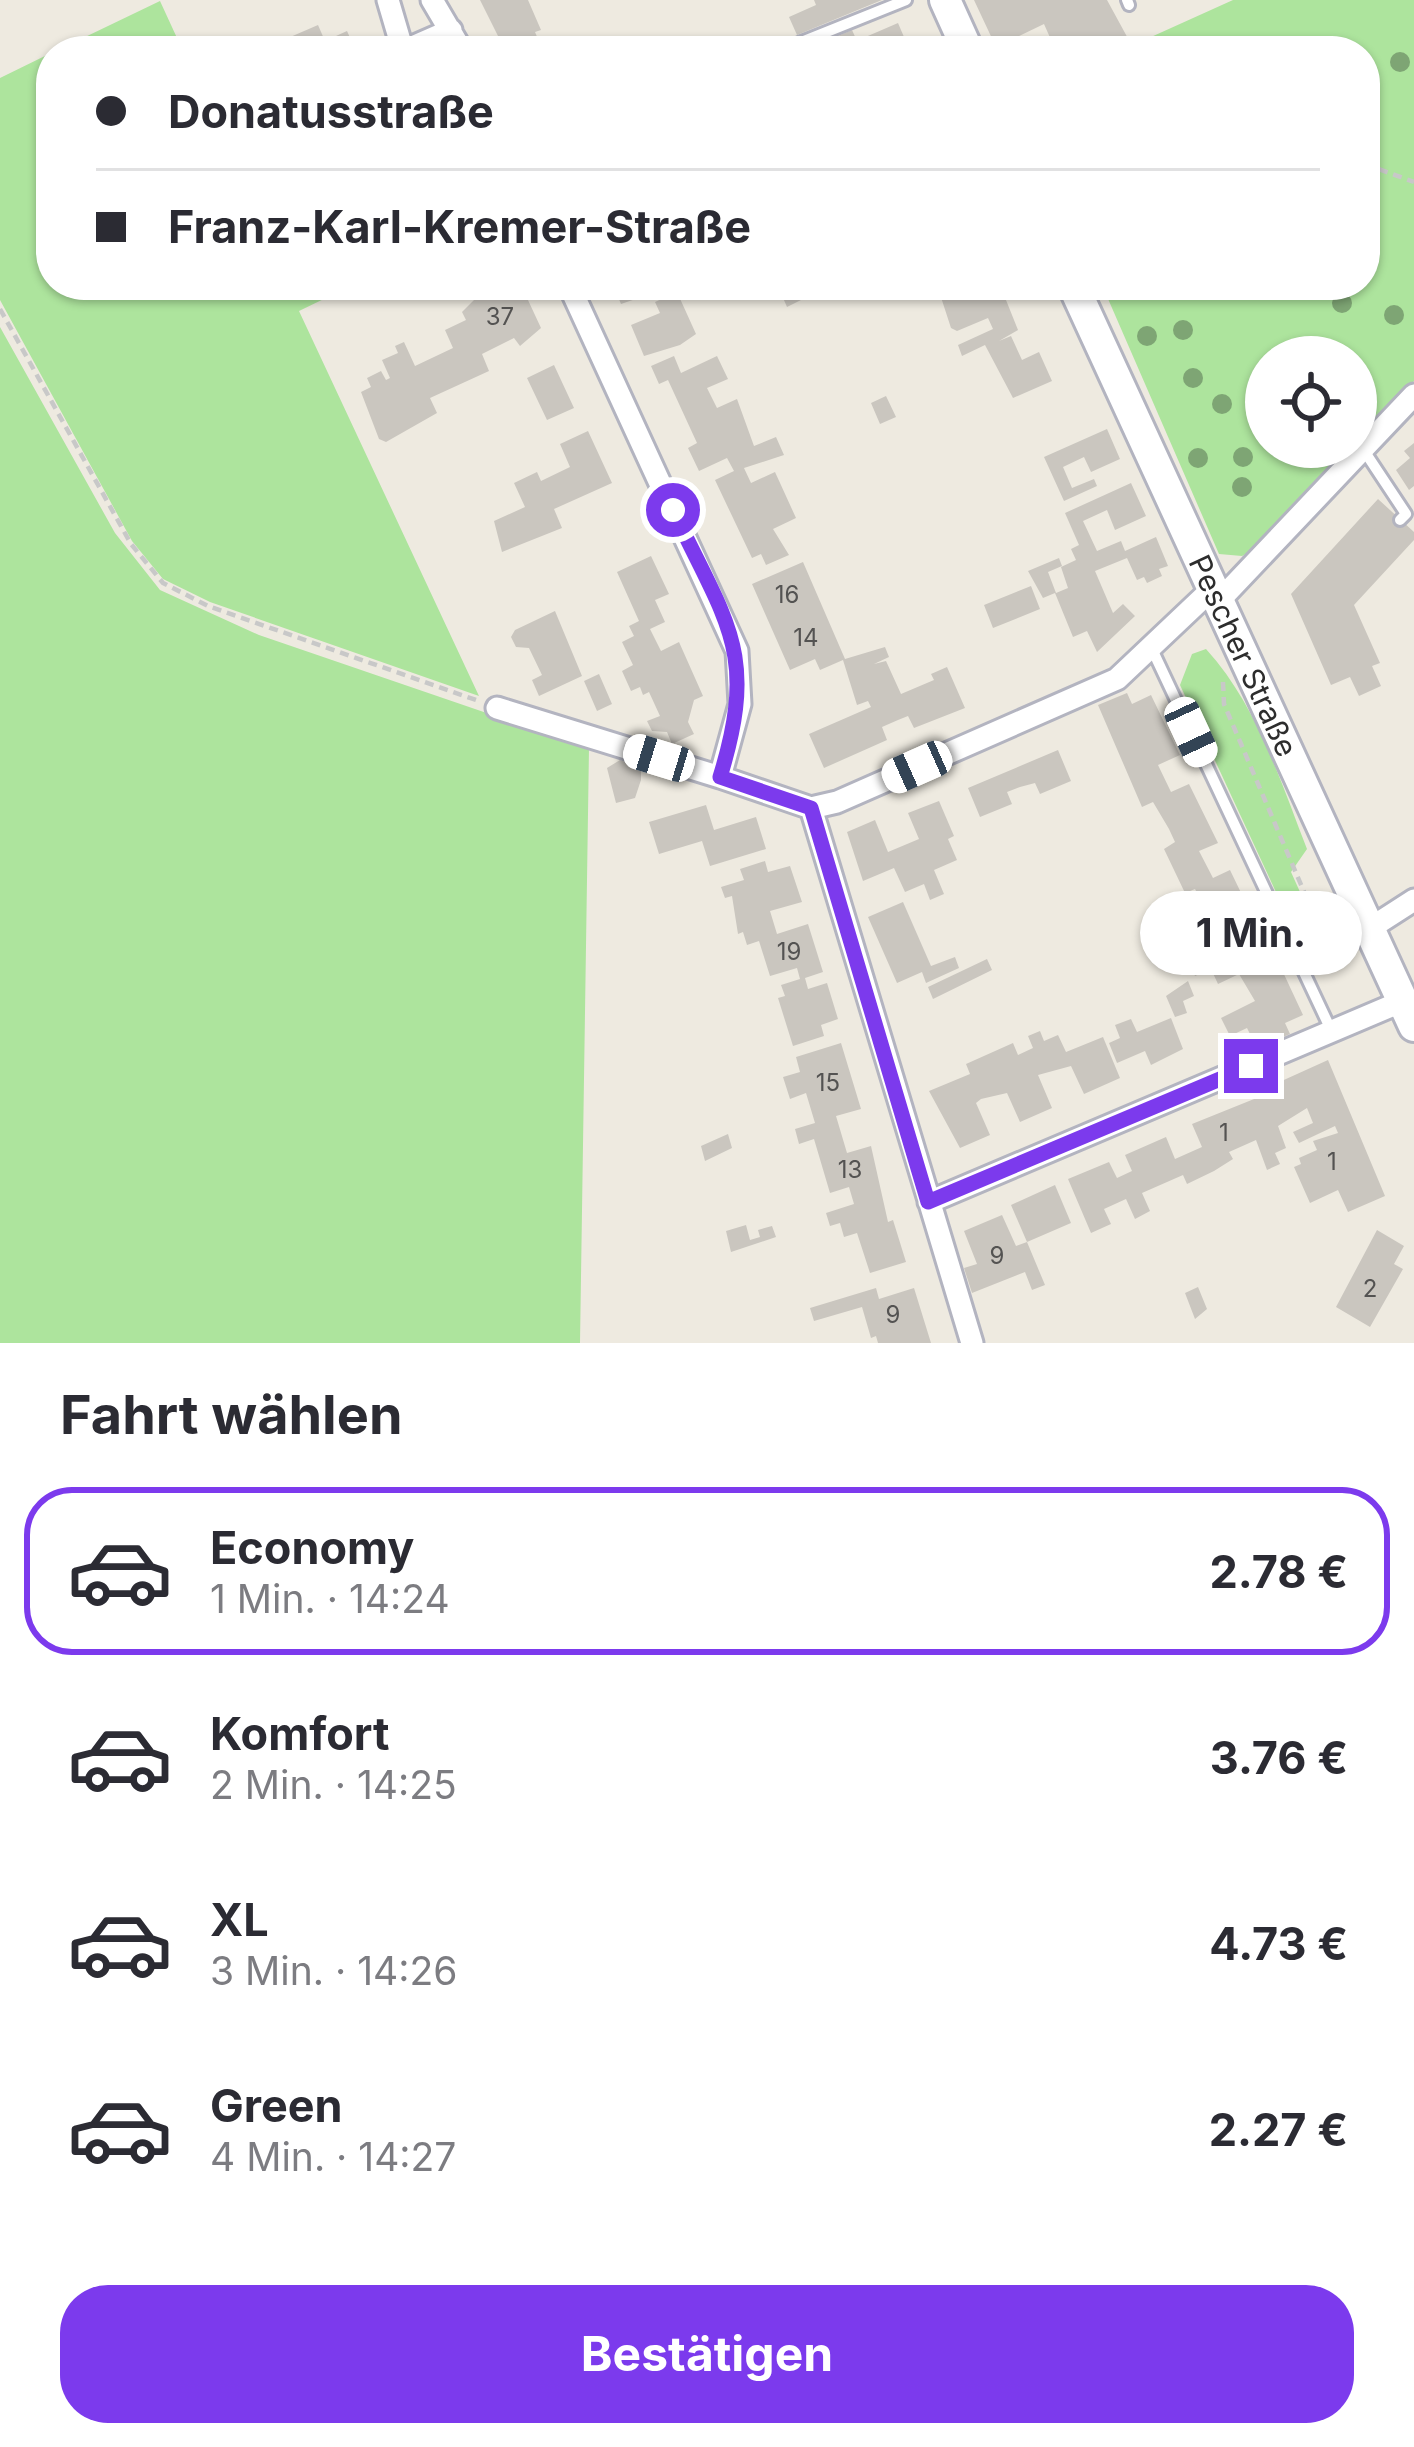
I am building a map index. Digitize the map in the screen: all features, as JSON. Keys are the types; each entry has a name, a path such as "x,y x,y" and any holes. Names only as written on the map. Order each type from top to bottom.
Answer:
{"main road":[{"path":"945,0 961,36"},
{"name":"Pescher Straße","path":"1080,300 1372,936 1407,998"}],"street":[{"path":"388,0 399,36"},
{"path":"432,0 455,36"},
{"path":"438,36 452,30"},
{"path":"576,300 737,651 741,696 720,777"},
{"path":"1377,435 1414,395"},
{"path":"497,708 811,808 837,802 1117,679 1214,597 1345,468"},
{"path":"811,808 972,1343"},
{"path":"1372,936 1414,900"},
{"path":"928,1202 1407,998"}],"lane":[{"path":"816,36 906,0"},
{"path":"1376,468 1406,514 1400,520"},
{"path":"1151,647 1332,1032"}],"path":[{"path":"1380,170 1414,182"},
{"path":"0,310 131,544 163,583 208,606 497,708"},
{"path":"1223,663 1224,704 1319,927 1355,952 1372,936"}],"green space":[{"path":"1233,0 1414,0 1414,381 1377,421 1377,336 1245,336 1245,468 1332,468 1260,546 1242,556 1219,554 1109,300 1380,300 1380,36 1153,36"},
{"path":"160,1 176,36 87,36"},
{"path":"36,60 36,300 322,300 299,311 479,696 210,602 163,579 132,541 0,300 0,78"},
{"path":"0,327 115,533 160,590 259,635 589,748 580,1343 0,1343"},
{"path":"1206,649 1253,719 1307,849 1291,872 1319,934 1300,944 1180,685 1192,654"}],"building":[{"path":"480,0 528,0 541,30 535,32 537,36 498,36"},
{"path":"814,0 882,0 797,35 789,17 816,5"},
{"path":"974,0 1107,0 1127,36 1049,36 1044,24 1019,36 991,36"},
{"path":"898,23 904,36 868,36"},
{"path":"318,25 323,36 293,36"},
{"path":"474,300 528,300 541,328 520,346 514,338 482,354 489,371 430,398 437,413 386,442 379,439 361,392 371,387 367,378 381,371 386,380 390,378 382,360 398,353 395,346 404,342 415,366 453,348 445,330 466,320 462,312"},
{"path":"681,300 696,334 680,345 644,356 631,325 660,313 655,302"},
{"path":"942,300 1006,300 1018,330 999,341 1011,336 1022,360 1039,352 1052,381 1013,398 985,345 962,356 958,345 993,329 988,318 957,331 951,328"},
{"path":"674,356 681,373 717,356 728,379 707,388 717,408 737,399 754,446 776,437 784,455 744,468 751,483 775,472 796,518 773,529 789,555 766,565 761,554 752,558 715,480 734,471 727,458 699,471 688,448 697,443 668,380 659,384 651,366"},
{"path":"554,365 574,408 547,420 527,378"},
{"path":"886,396 896,417 880,424 871,403"},
{"path":"1107,429 1120,459 1091,472 1084,457 1063,467 1072,488 1094,479 1097,486 1064,501 1044,457"},
{"path":"588,431 612,483 554,509 562,528 502,552 494,521 525,507 514,483 537,472 541,481 570,467 560,444"},
{"path":"1414,443 1414,486 1409,490 1396,470 1410,458 1404,451"},
{"path":"1131,483 1146,516 1115,530 1107,510 1083,521 1097,551 1121,541 1125,551 1156,537 1168,566 1159,569 1162,576 1147,583 1144,577 1137,580 1127,558 1095,571 1113,613 1123,604 1135,616 1097,652 1087,631 1073,637 1055,593 1043,598 1028,571 1059,558 1062,566 1048,572 1056,593 1068,588 1061,567 1076,560 1071,549 1079,545 1065,513"},
{"path":"1378,499 1414,532 1414,540 1354,605 1380,663 1372,666 1381,686 1359,696 1350,677 1331,685 1291,594"},
{"path":"651,556 669,594 655,600 665,622 650,629 661,651 679,642 703,696 694,700 688,722 694,734 672,744 667,732 652,731 647,721 660,716 649,692 643,695 640,687 631,691 622,671 633,665 622,642 634,636 629,626 639,621 617,572"},
{"path":"803,562 845,659 885,647 889,657 874,664 886,661 901,694 934,680 931,674 947,667 965,708 914,728 908,716 898,720 882,727 887,740 824,768 809,734 871,707 868,701 857,705 843,660 820,670 815,659 790,670 752,584"},
{"path":"1031,586 1040,609 993,628 984,605"},
{"path":"555,611 582,676 539,696 532,680 542,675 529,648 516,647 511,637 515,630"},
{"path":"599,674 612,704 597,711 584,681"},
{"path":"1127,693 1132,704 1151,695 1180,755 1158,765 1171,792 1189,784 1218,843 1199,851 1213,878 1230,870 1259,930 1240,938 1253,966 1275,955 1303,1015 1285,1023 1290,1034 1244,1054 1239,1044 1252,1038 1247,1028 1230,1036 1221,1018 1255,1001 1239,974 1218,984 1211,969 1195,976 1189,961 1211,950 1204,936 1216,929 1195,889 1185,893 1164,849 1175,842 1169,829 1153,802 1142,807 1098,705"},
{"path":"1058,750 1071,781 1040,794 1035,783 1007,792 1012,804 980,817 968,788"},
{"path":"620,760 641,768 641,780 635,798 616,803 607,768"},
{"path":"939,801 954,836 948,839 957,860 934,870 944,894 930,900 924,884 905,892 894,868 863,881 847,832 875,820 888,852 919,839 908,813"},
{"path":"706,805 714,830 756,817 766,849 710,866 702,841 659,854 649,822"},
{"path":"765,861 768,872 790,866 802,902 770,911 777,934 808,924 823,972 805,978 808,989 827,983 838,1019 821,1025 824,1036 793,1046 778,998 785,996 781,985 800,979 797,968 770,976 759,941 747,945 743,932 738,934 732,896 725,898 721,887 744,880 740,869"},
{"path":"903,902 931,966 955,957 959,968 926,983 922,972 897,983 868,917"},
{"path":"987,959 992,970 933,999 928,987"},
{"path":"1188,981 1194,996 1183,1001 1187,1013 1175,1017 1166,996"},
{"path":"1171,1018 1183,1049 1151,1065 1145,1051 1117,1063 1109,1043 1120,1038 1115,1025 1131,1019 1137,1032"},
{"path":"1040,1031 1044,1041 1058,1035 1066,1052 1103,1037 1120,1078 1084,1094 1071,1066 1038,1075 1052,1108 1020,1122 1007,1093 981,1099 976,1103 990,1135 960,1148 929,1091 970,1074 966,1064 1013,1043 1018,1055 1033,1048 1028,1036"},
{"path":"841,1043 861,1109 836,1116 847,1153 871,1146 888,1222 893,1220 906,1262 870,1273 857,1233 844,1237 840,1223 830,1226 826,1213 854,1204 849,1187 830,1193 814,1139 799,1144 795,1129 815,1123 806,1093 790,1099 783,1077 800,1072 796,1057"},
{"path":"1328,1060 1385,1196 1348,1212 1338,1190 1310,1203 1294,1167 1301,1164 1299,1158 1317,1150 1313,1141 1338,1133 1335,1126 1299,1143 1293,1132 1313,1123 1307,1108 1278,1126 1286,1148 1275,1153 1280,1164 1267,1170 1256,1140 1229,1152 1233,1159 1187,1184 1183,1175 1142,1193 1150,1211 1135,1219 1126,1199 1104,1209 1111,1224 1091,1233 1068,1179 1109,1162 1117,1178 1132,1171 1125,1155 1166,1137 1175,1159 1202,1147 1192,1124 1264,1095 1262,1090"},
{"path":"728,1134 732,1148 705,1161 701,1146"},
{"path":"1055,1185 1071,1223 1027,1242 1011,1205"},
{"path":"1002,1215 1016,1246 1027,1242 1045,1285 1032,1290 1025,1272 972,1293 964,1268 977,1264 964,1231"},
{"path":"746,1225 750,1240 760,1237 758,1230 772,1226 776,1237 731,1252 726,1231"},
{"path":"1377,1230 1404,1246 1394,1264 1403,1269 1370,1327 1336,1307"},
{"path":"1198,1287 1207,1309 1195,1319 1185,1293"},
{"path":"876,1288 879,1299 914,1288 931,1343 878,1343 876,1336 871,1338 862,1307 814,1321 810,1308"}],"route":[{"path":"673,510 740,661 741,696 720,777 811,808 928,1202 1251,1066"}]}
